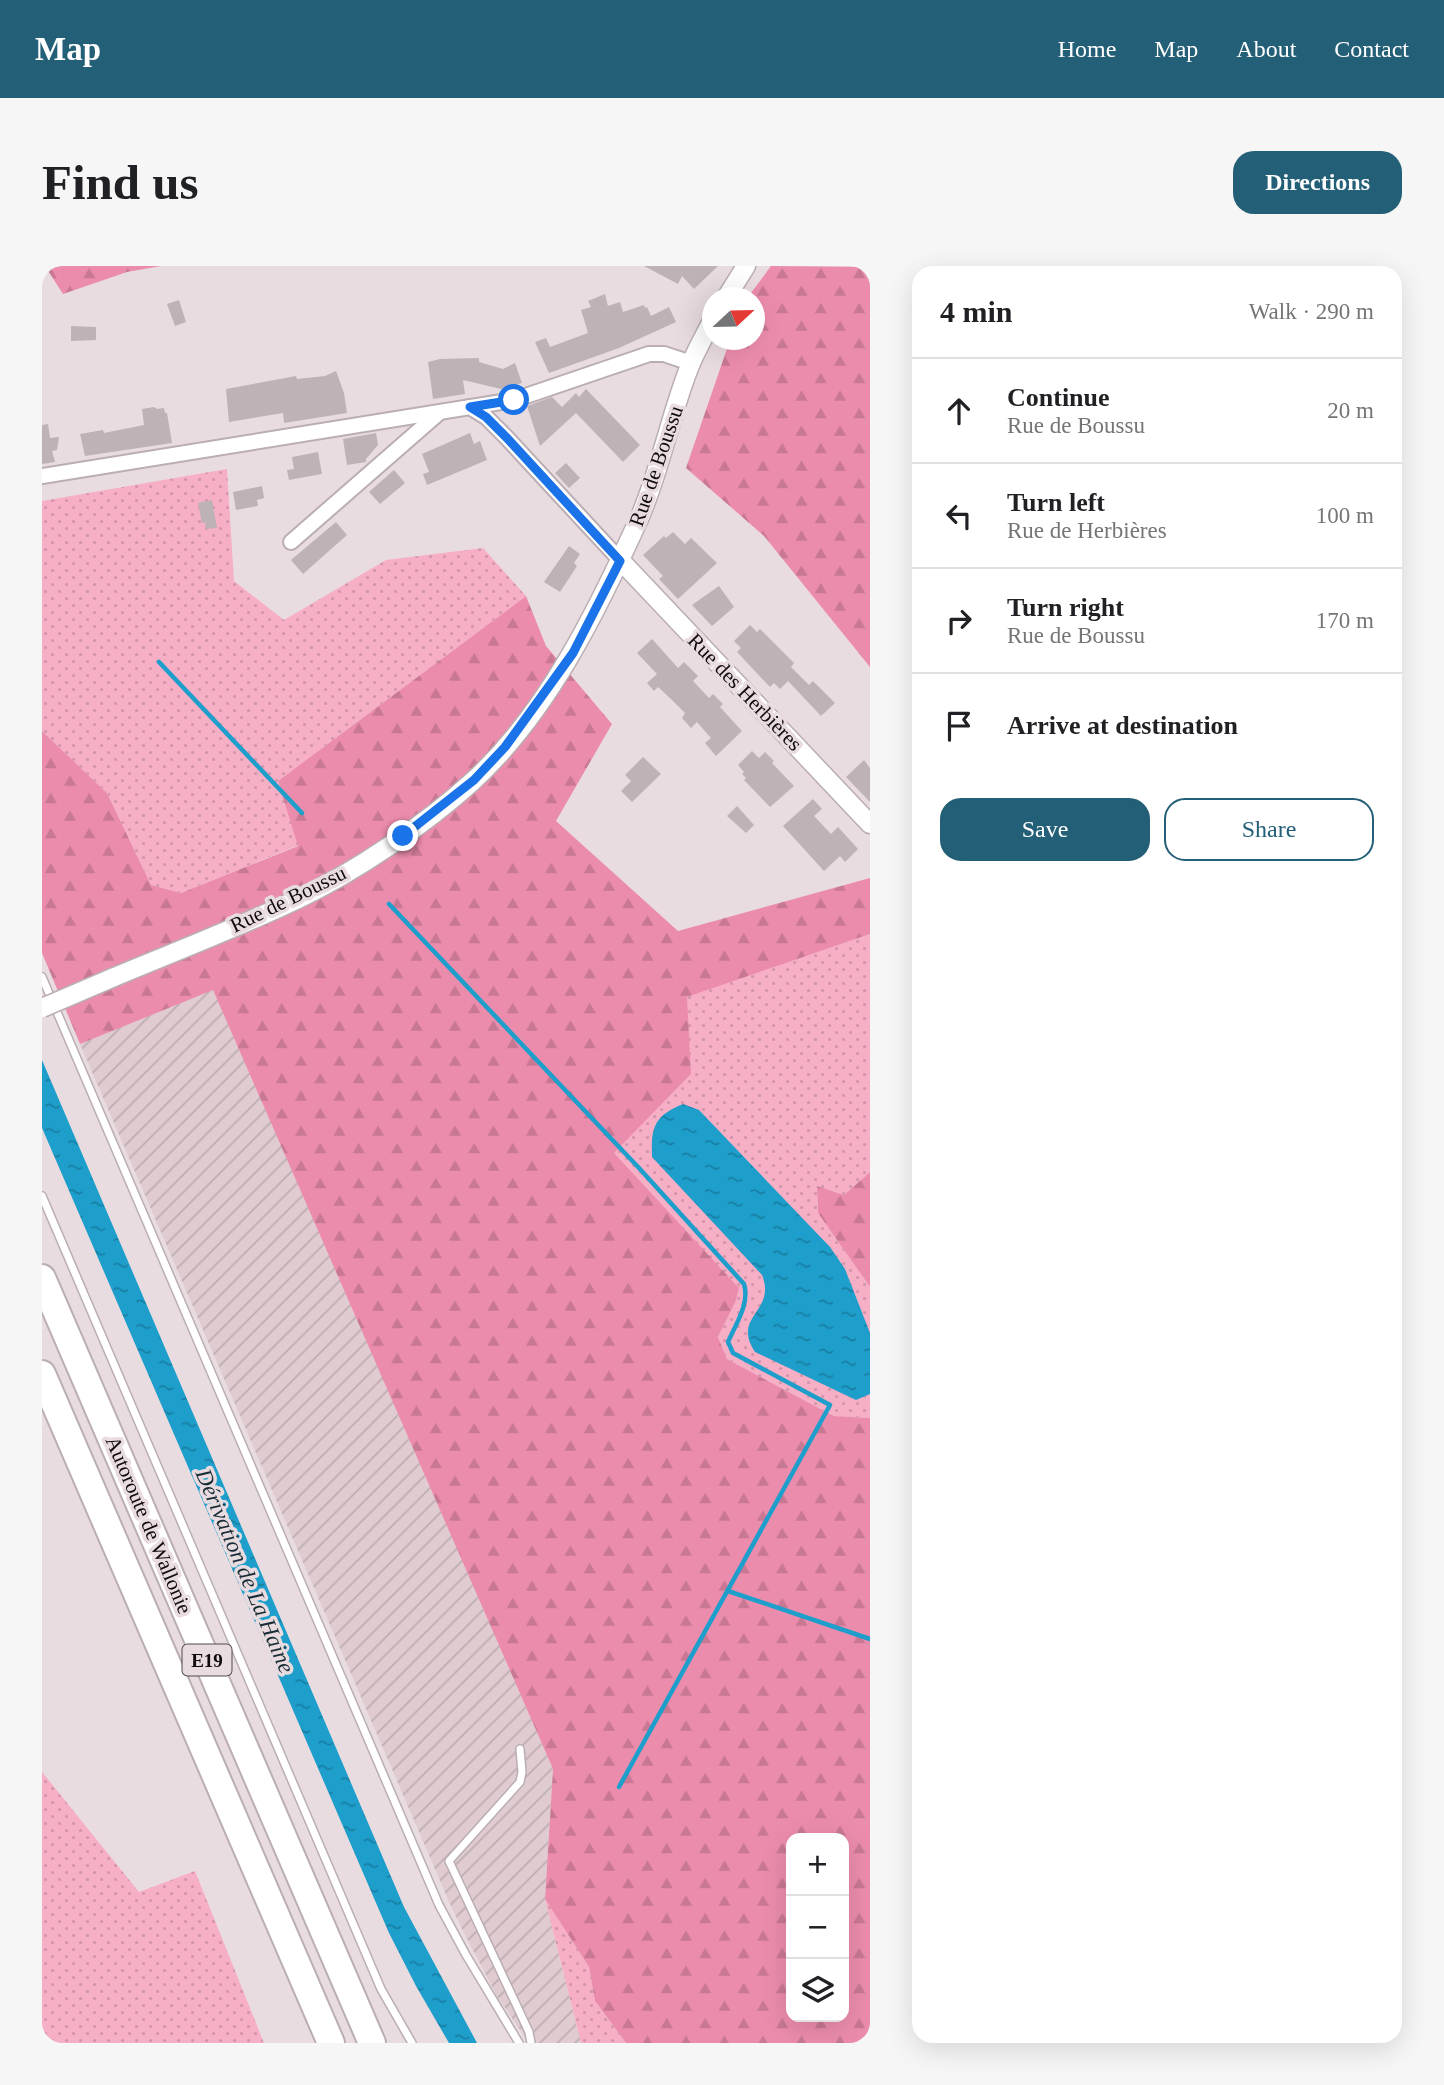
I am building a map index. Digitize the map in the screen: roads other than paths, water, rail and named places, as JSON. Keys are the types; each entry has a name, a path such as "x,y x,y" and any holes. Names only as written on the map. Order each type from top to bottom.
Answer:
{"highway":[{"name":"Autoroute de Wallonie","path":"42,1278 373,2043"},
{"name":"Autoroute de Wallonie","path":"42,1374 331,2043"}],"street":[{"path":"733,287 746,266"},
{"name":"Rue de Boussu","path":"42,1008 329,883 403,836 474,780 497,756 533,710 573,653 620,561 648,497 691,363 702,341"},
{"path":"42,477 514,400 649,354 664,354 691,363"},
{"path":"470,407 486,417 507,438 620,561"},
{"path":"291,542 440,412"},
{"name":"Rue des Herbières","path":"620,561 870,824"}],"lane":[{"path":"42,977 439,1905 519,2043"},
{"path":"42,1196 381,1989 412,2043"},
{"path":"520,1749 523,1772 520,1782 449,1861 529,2032 531,2043"}],"water":[{"name":"Dérivation de La Haine","path":"42,1060 404,1907 477,2043 449,2043 389,1933 42,1128"},
{"path":"683,1104 699,1110 830,1247 845,1269 870,1333 870,1394 856,1400 755,1352 748,1330 764,1298 762,1275 652,1157 652,1138 656,1124 666,1113"}],"waterway":[{"path":"159,662 302,813"},
{"path":"389,904 639,1168 744,1284 744,1306 728,1342 733,1353 830,1405 619,1787"},
{"path":"728,1591 870,1639"}]}
